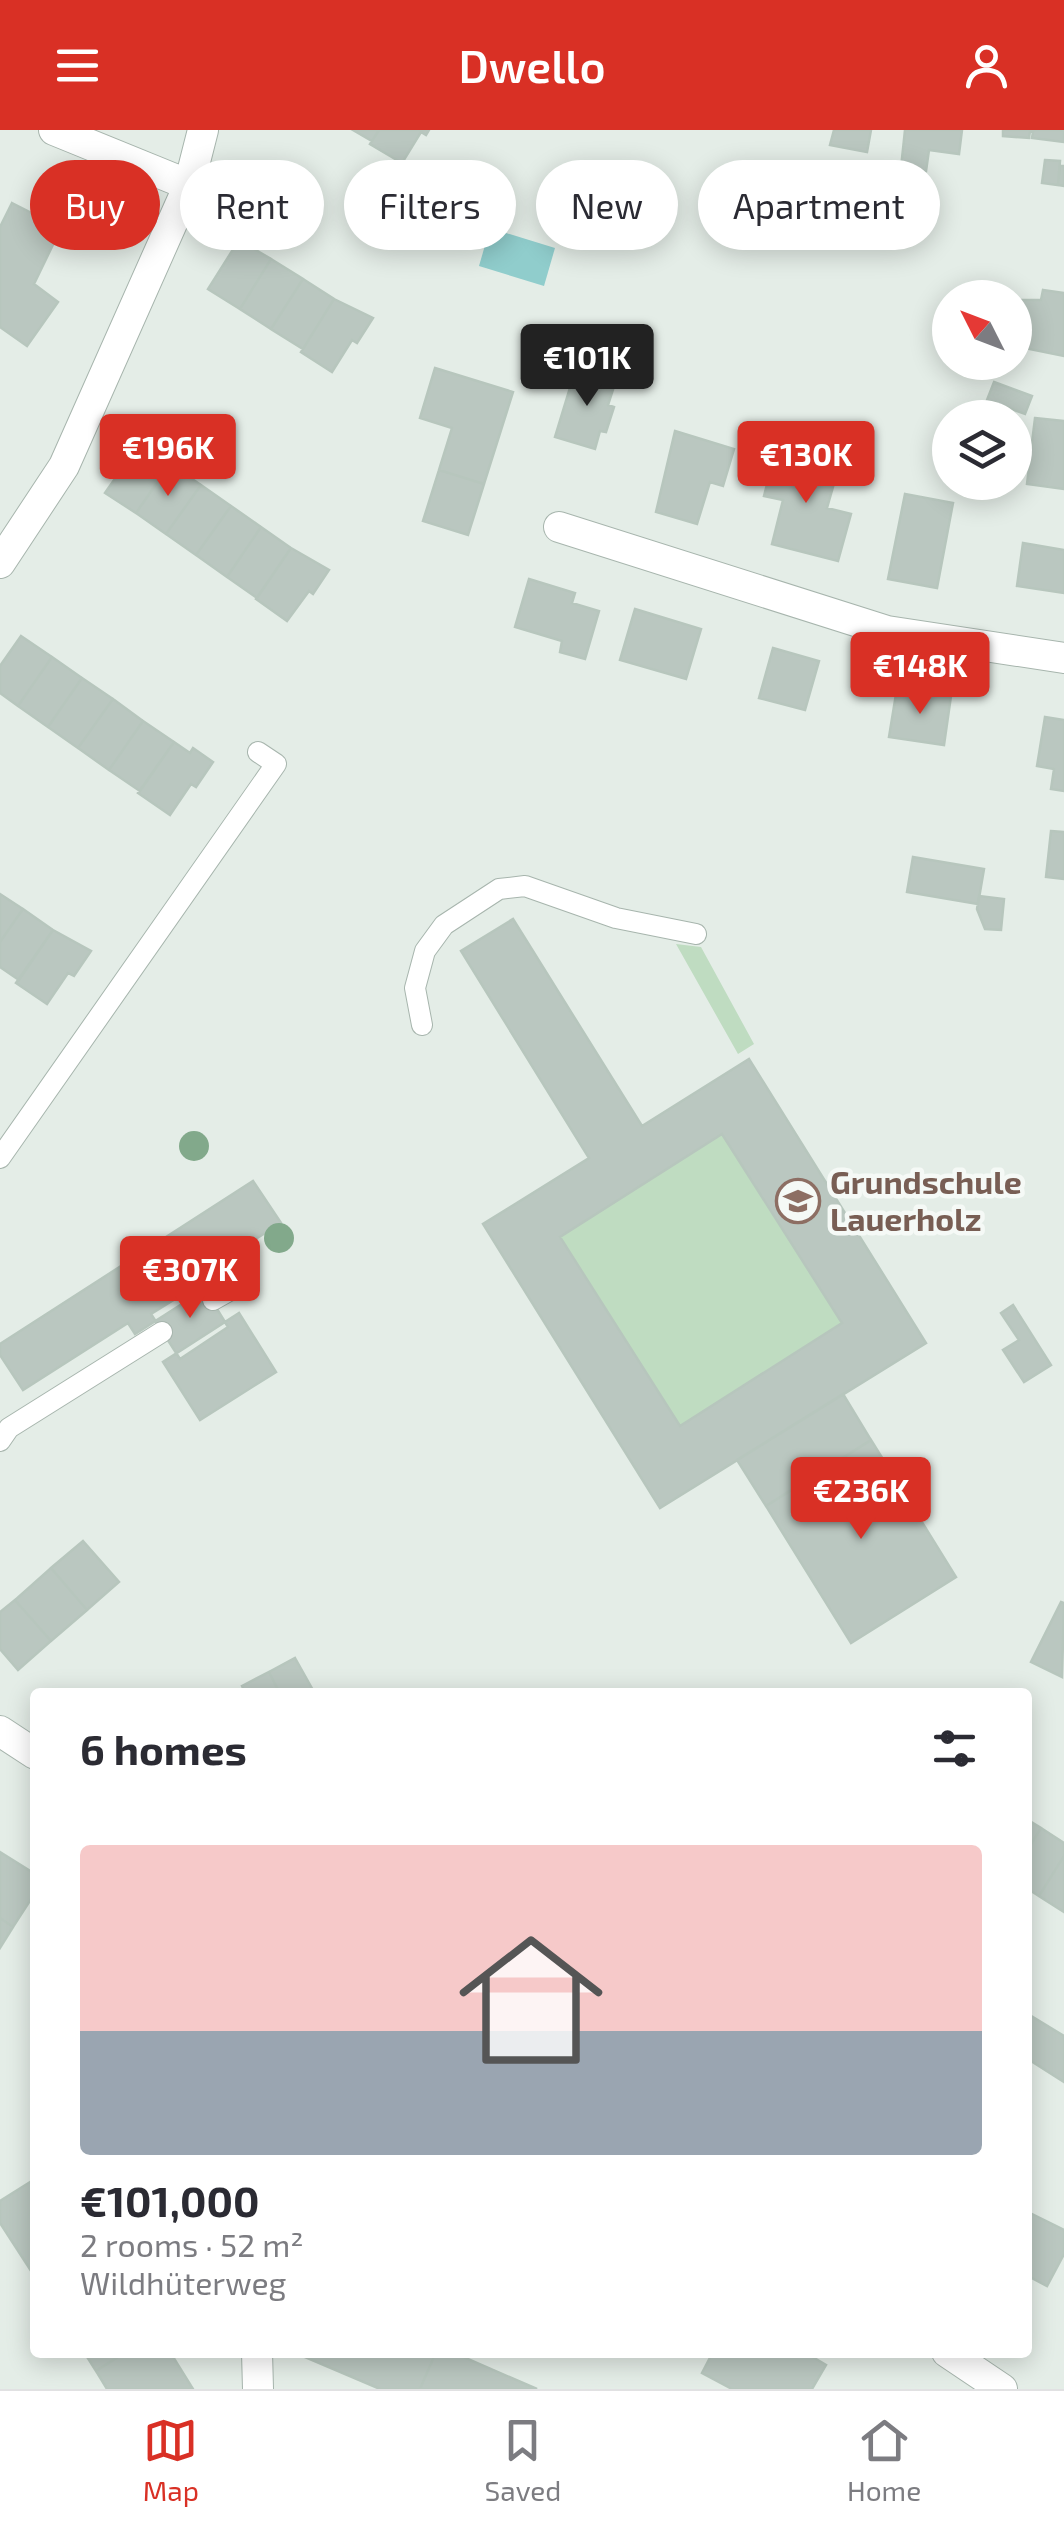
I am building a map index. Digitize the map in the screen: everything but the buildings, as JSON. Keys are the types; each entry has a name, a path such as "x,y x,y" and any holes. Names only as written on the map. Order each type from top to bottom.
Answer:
{"street":[{"path":"54,130 180,181"},
{"path":"196,160 203,130"},
{"path":"0,563 64,466 180,207"},
{"path":"559,526 887,631 1064,658"},
{"path":"257,2358 258,2389"},
{"path":"957,2358 1002,2389"}],"lane":[{"path":"0,1158 276,764 258,752"},
{"path":"422,1025 415,988 425,951 444,925 498,890 525,886 616,918 696,934"},
{"path":"0,1441 9,1428 162,1332"}],"green space":[{"path":"676,944 701,947 754,1044 738,1054"},
{"path":"722,1134 842,1323 680,1426 560,1237"}],"water":[{"path":"516,236 536,242 536,250 554,250 544,286 479,266 484,250 516,250"}],"place":[{"name":"Grundschule Lauerholz","path":"798,1201"}]}
